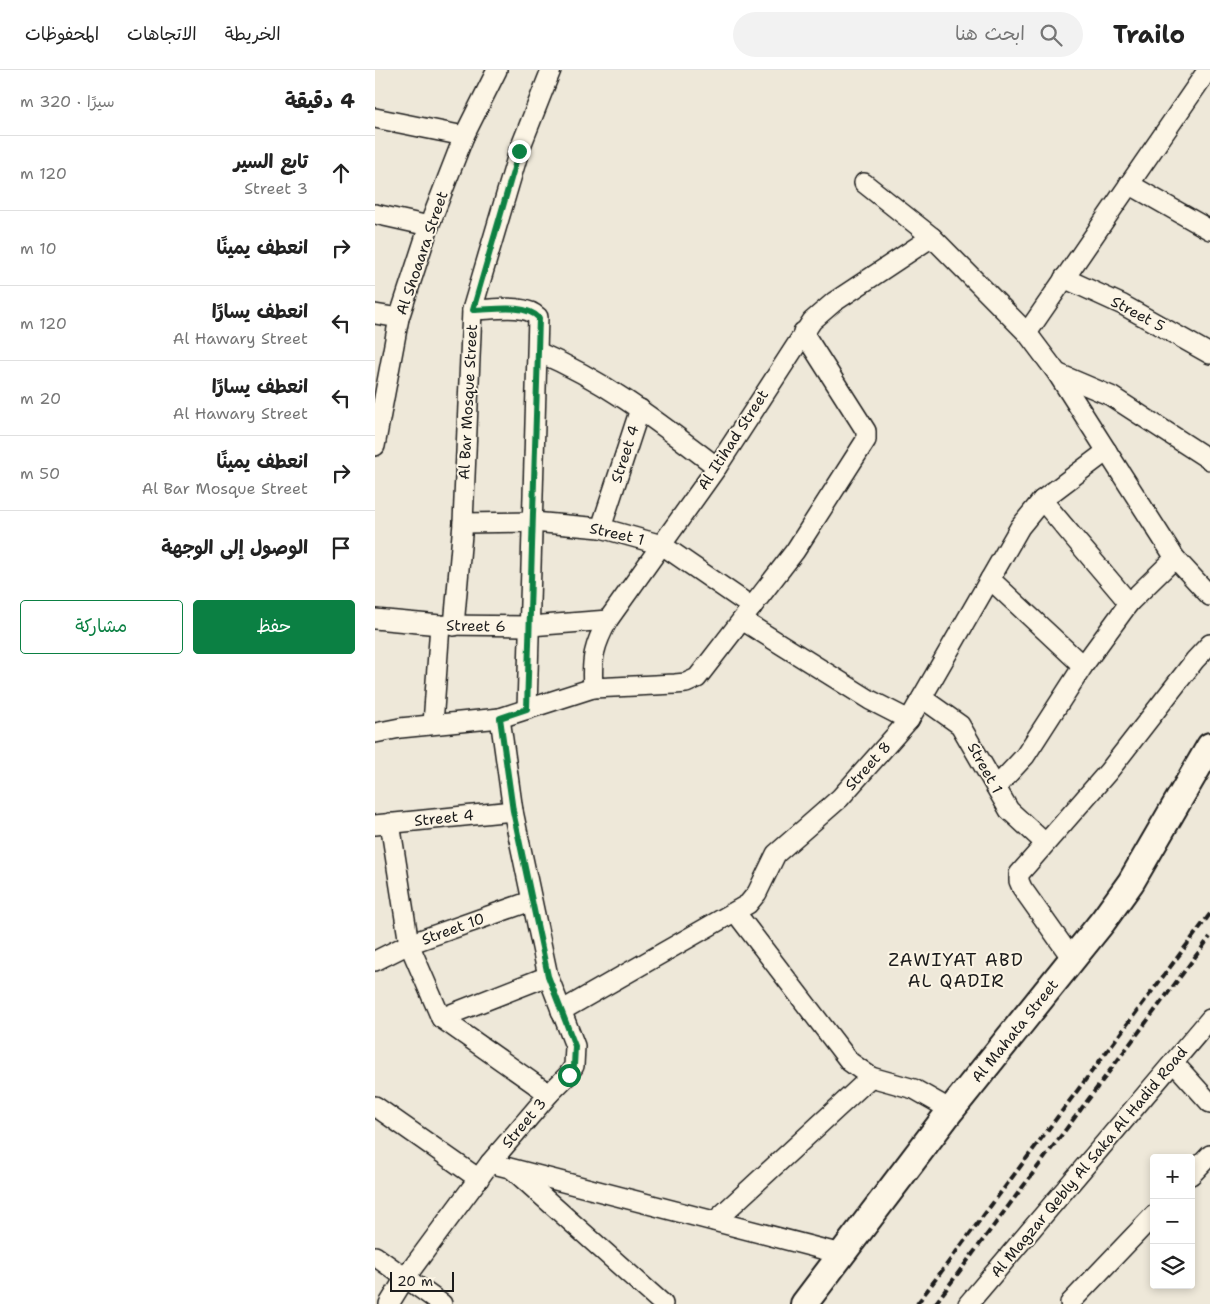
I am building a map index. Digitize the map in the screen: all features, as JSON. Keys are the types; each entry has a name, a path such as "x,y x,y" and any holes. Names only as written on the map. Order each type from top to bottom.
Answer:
{"street":[{"name":"Al Shoaara Street","path":"375,446 377,419 399,318 429,226 464,136 497,70"},
{"name":"Al Bar Mosque Street","path":"433,724 463,523 473,310 519,151 551,70"},
{"path":"1027,333 1207,71"},
{"path":"375,118 464,136"},
{"path":"864,183 932,236 1027,333 1057,372 1175,558 1210,596"},
{"path":"1129,184 1210,230"},
{"path":"375,214 429,226"},
{"name":"Al Itihad Street","path":"593,688 591,664 595,649 608,620 717,467 803,332 822,311 932,236"},
{"name":"Street 5","path":"1064,278 1123,305 1210,354"},
{"path":"473,310 532,311 539,318 527,709"},
{"path":"375,314 399,318"},
{"path":"375,733 433,724 500,718 593,688 686,683 697,678 795,551 866,440 866,431 803,332"},
{"path":"539,352 574,368 608,387 717,467"},
{"path":"1057,372 1111,396 1210,460"},
{"name":"Street 4","path":"601,528 640,409"},
{"name":"Street 8","path":"561,1011 736,913 748,904 757,893 776,854 840,798 909,720 1020,527 1042,500 1107,451"},
{"path":"1042,500 1129,603"},
{"name":"Street 1","path":"463,523 533,522 601,528 662,545 747,614 870,700 909,720"},
{"path":"996,787 1025,756 1083,666 1129,603 1175,558"},
{"path":"990,579 1083,666"},
{"name":"Street 6","path":"375,619 447,626 530,626 608,620"},
{"path":"1073,960 1019,881 1019,874 1023,867 1108,772 1195,660 1210,644"},
{"name":"Street 1","path":"922,698 960,725 1001,799 1017,820 1045,843"},
{"name":"Street 3","path":"389,1304 405,1278 491,1162 549,1094 569,1075 576,1056 575,1046 548,976 513,811 500,718"},
{"name":"Al Mahata Street","path":"804,1304 951,1110 1073,960 1131,882 1210,746"},
{"name":"Street 4","path":"382,824 513,811"},
{"path":"382,824 409,944 441,1018 549,1094"},
{"name":"Street 10","path":"375,960 409,944 531,900"},
{"path":"736,913 842,1055 871,1077 914,1089 951,1110"},
{"path":"441,1018 548,976"},
{"name":"Al Magzar Qebly Al Saka Al Hadid Road","path":"968,1304 1210,1019"},
{"path":"1174,1063 1210,1103"},
{"path":"715,1221 871,1077"},
{"path":"375,1106 479,1179"},
{"path":"1195,1171 1210,1155"},
{"path":"491,1162 841,1254"},
{"path":"511,1168 663,1304"},
{"path":"1070,1303 1150,1219"},
{"path":"375,1256 442,1304"}],"railway":[{"path":"917,1304 1210,914"},
{"path":"935,1304 1210,937"}],"district":[{"name":"ZAWIYAT ABD AL QADIR","path":"956,970"}],"route":[{"path":"519,151 473,310 532,311 539,318 527,709 500,718 513,811 548,976 575,1046 574,1066 569,1075"}]}
